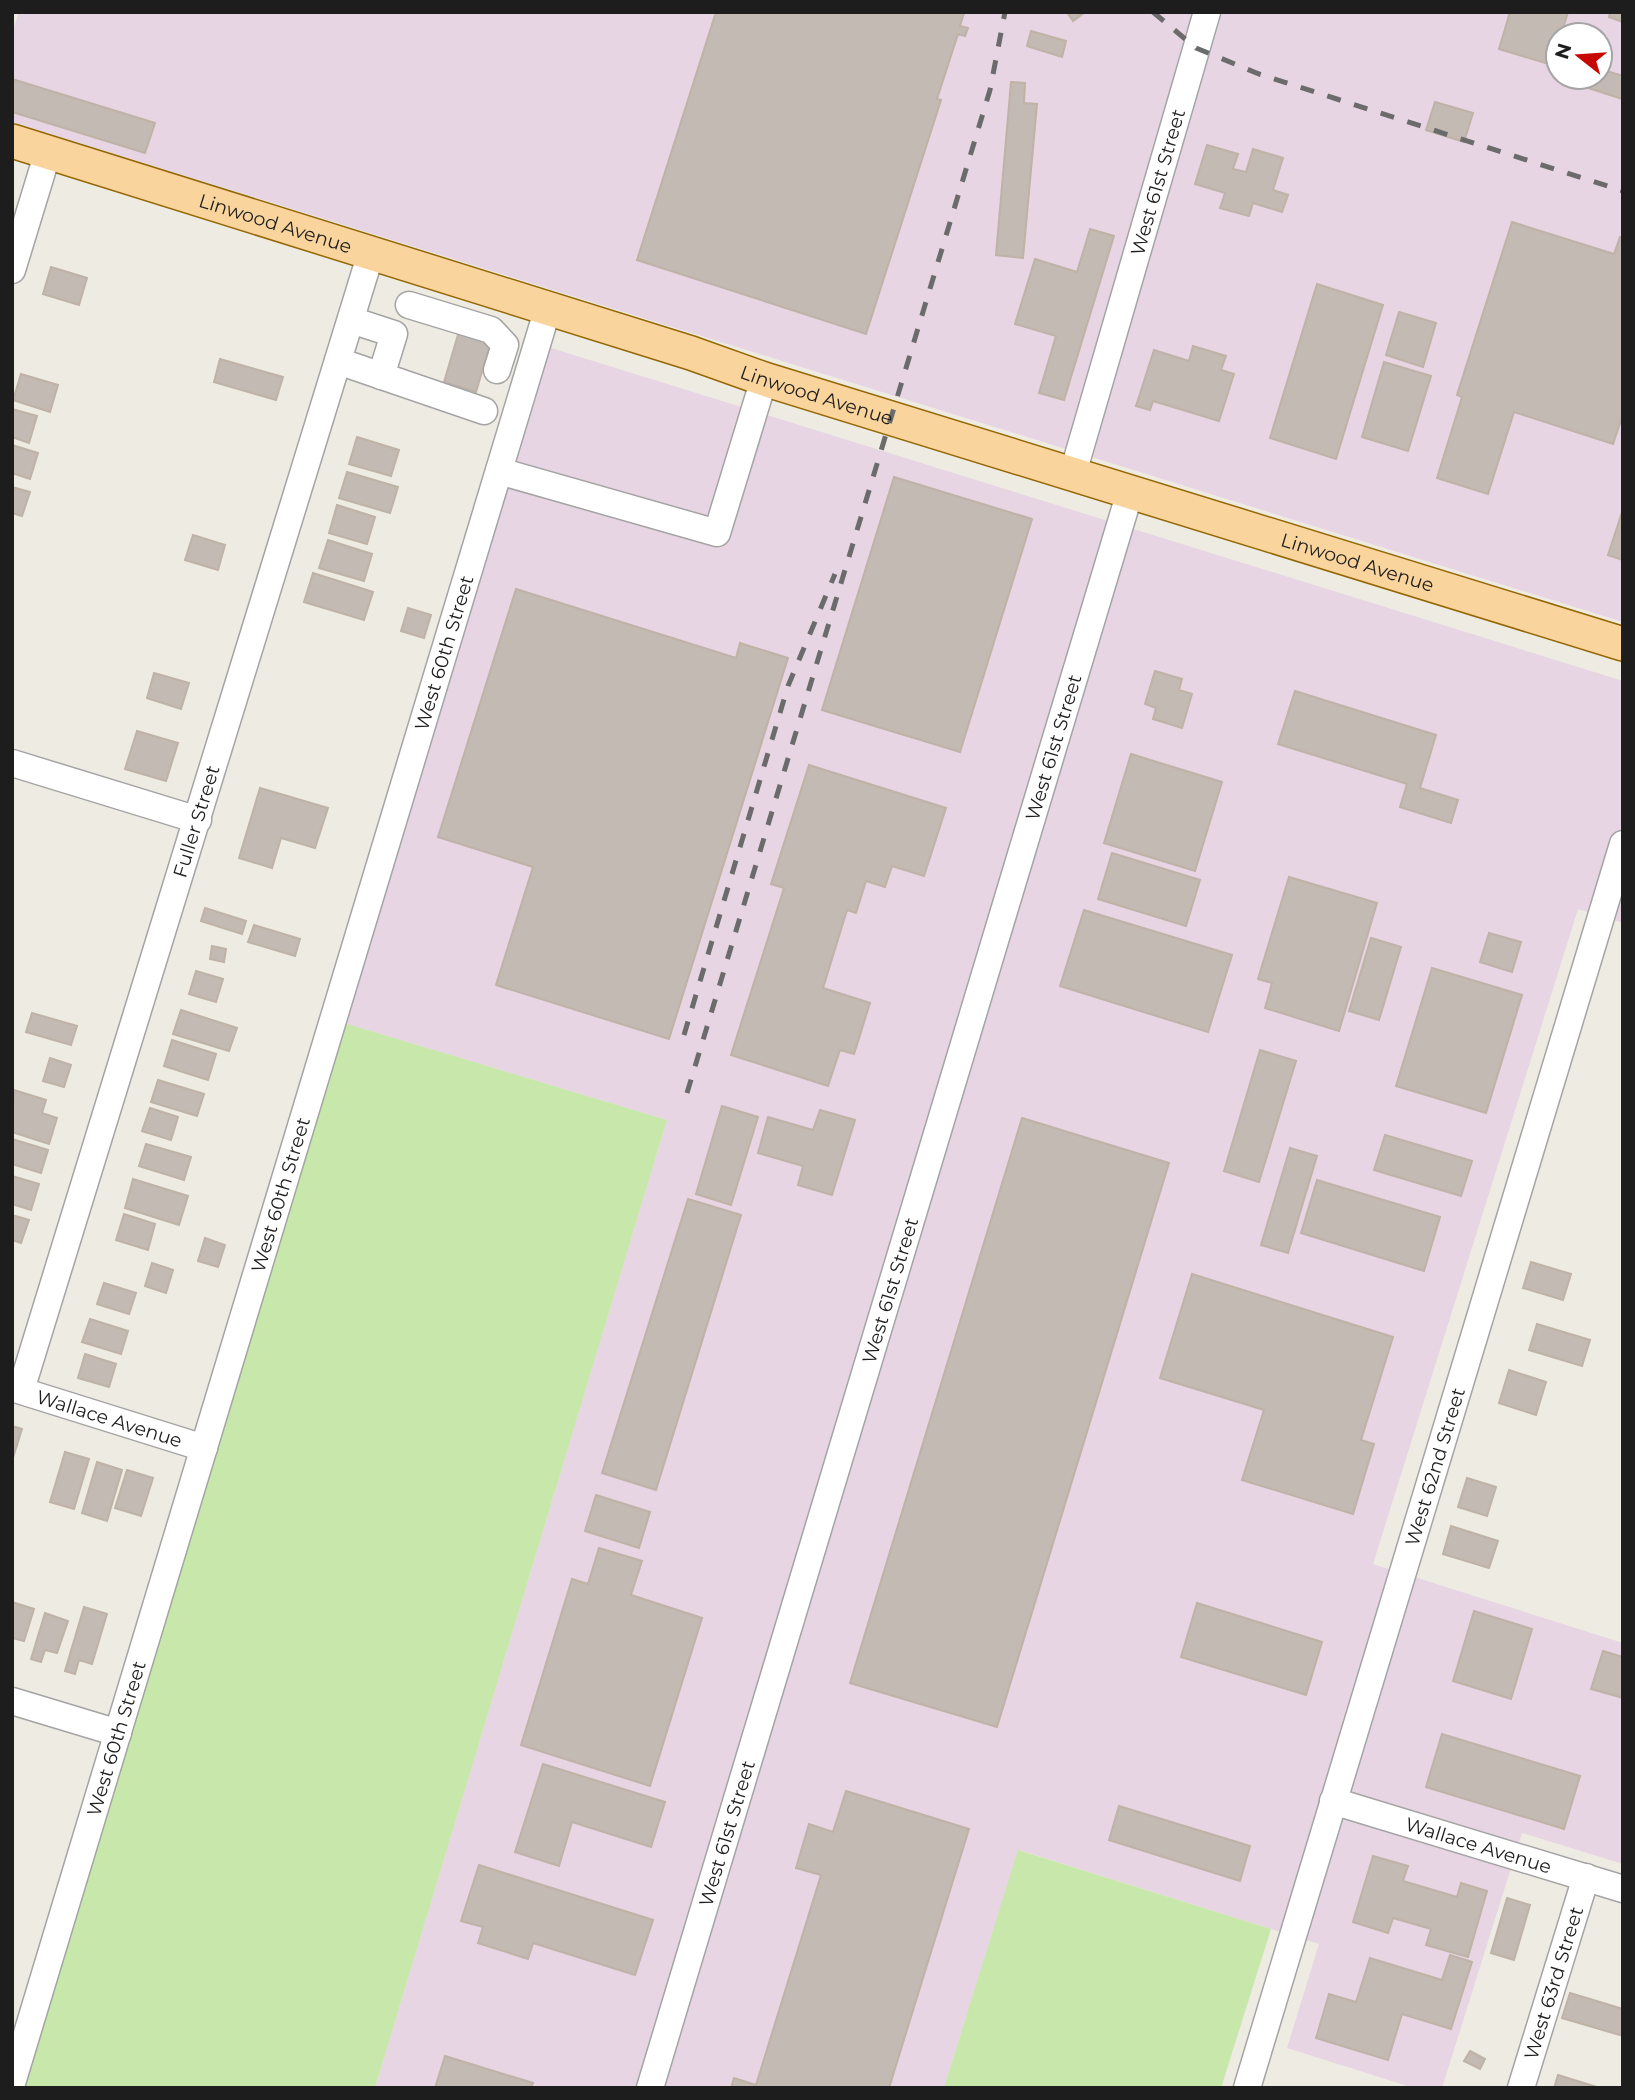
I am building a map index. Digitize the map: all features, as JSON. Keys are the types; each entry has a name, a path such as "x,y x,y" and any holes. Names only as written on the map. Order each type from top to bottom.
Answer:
{"main road":[{"name":"Linwood Avenue","path":"12,141 548,308 764,379 1623,644"}],"street":[{"name":"West 61st Street","path":"1073,473 1207,12"},
{"path":"12,270 48,152"},
{"name":"Fuller Street","path":"17,1389 198,820 371,253"},
{"path":"381,376 394,334 426,270"},
{"path":"409,305 491,330 500,336 505,345 484,411"},
{"name":"West 60th Street","path":"12,2083 22,2017 118,1733 548,308"},
{"path":"351,320 394,334"},
{"path":"338,361 514,419"},
{"path":"496,370 526,379"},
{"path":"499,471 717,533 764,379"},
{"name":"West 61st Street","path":"650,2088 1130,492"},
{"path":"12,763 198,820"},
{"name":"West 62nd Street","path":"1247,2088 1623,844"},
{"name":"Wallace Avenue","path":"17,1389 204,1448"},
{"path":"12,1701 118,1733"},
{"name":"Wallace Avenue","path":"1333,1801 1623,1889"},
{"name":"West 63rd Street","path":"1521,2088 1586,1877"}],"shaded area":[{"path":"19,12 1623,12 1623,622 12,122 12,33"},
{"path":"548,347 1623,681 1623,923 1578,909 1373,1564 1623,1643 1623,1864 1522,1833 1442,2088 1414,2088 1287,2048 1319,1944 1019,1850 944,2088 375,2088 667,1120 344,1023"}],"green space":[{"path":"344,1023 667,1120 375,2088 23,2088"},
{"path":"1018,1850 1271,1929 1221,2088 944,2088"}],"building":[{"path":"716,12 964,13 960,26 968,28 965,36 958,34 937,99 941,100 866,334 637,260"},
{"path":"1067,12 1085,12 1073,21"},
{"path":"1510,12 1568,12 1565,21 1544,21 1544,63 1499,49"},
{"path":"1610,12 1623,12 1623,22 1609,17"},
{"path":"1031,31 1066,41 1062,57 1027,46"},
{"path":"1614,73 1623,76 1622,99 1597,91 1614,91"},
{"path":"12,79 155,123 145,153 12,112"},
{"path":"1011,82 1025,83 1024,103 1037,104 1023,258 996,255"},
{"path":"1435,102 1473,113 1464,142 1426,130"},
{"path":"1207,145 1238,154 1233,169 1246,172 1253,149 1283,158 1273,190 1288,195 1282,212 1253,203 1249,216 1220,208 1225,193 1195,184"},
{"path":"1512,222 1614,254 1620,237 1623,238 1623,414 1613,444 1514,412 1488,494 1437,478 1462,397 1457,395"},
{"path":"1090,229 1114,236 1064,400 1039,393 1056,336 1015,324 1035,259 1077,272"},
{"path":"51,267 87,278 79,305 43,294"},
{"path":"1317,284 1383,305 1336,459 1270,438"},
{"path":"1399,312 1436,323 1423,367 1386,355"},
{"path":"460,328 492,338 476,392 444,382"},
{"path":"1193,346 1226,356 1221,370 1234,374 1219,421 1153,401 1150,410 1136,406 1154,350 1189,361"},
{"path":"220,359 283,377 276,400 214,382"},
{"path":"1384,362 1431,376 1408,451 1362,437"},
{"path":"21,374 58,385 50,412 13,400"},
{"path":"12,409 37,416 29,443 12,437"},
{"path":"357,437 399,450 391,476 349,464"},
{"path":"12,445 38,453 30,479 12,473"},
{"path":"347,472 398,487 390,513 339,498"},
{"path":"894,477 1032,519 960,752 822,710"},
{"path":"12,487 30,492 22,516 12,513"},
{"path":"337,505 375,517 367,544 329,533"},
{"path":"1623,509 1623,560 1608,555"},
{"path":"193,535 225,545 218,570 185,560"},
{"path":"328,540 372,554 364,581 319,568"},
{"path":"313,573 373,592 364,620 304,602"},
{"path":"516,589 736,658 740,643 788,658 669,1039 496,985 533,867 438,837"},
{"path":"408,608 431,615 424,638 401,631"},
{"path":"1155,671 1182,679 1179,690 1192,694 1182,728 1153,719 1156,708 1145,704"},
{"path":"154,673 189,683 181,709 147,698"},
{"path":"1295,691 1436,735 1420,788 1458,800 1451,823 1400,807 1407,784 1278,744"},
{"path":"137,731 178,743 166,781 125,769"},
{"path":"1131,754 1222,782 1195,871 1104,843"},
{"path":"809,765 946,808 924,876 892,866 885,887 866,881 856,913 847,910 823,988 870,1003 854,1054 840,1050 828,1086 731,1055 784,888 771,884"},
{"path":"260,788 328,808 315,848 281,838 272,868 239,858"},
{"path":"1112,853 1200,880 1186,926 1098,899"},
{"path":"1289,877 1377,903 1339,1031 1265,1008 1272,983 1258,979"},
{"path":"205,908 246,921 242,934 201,921"},
{"path":"1084,910 1232,955 1208,1032 1060,986"},
{"path":"254,925 300,939 295,956 248,942"},
{"path":"1489,933 1521,942 1512,972 1480,962"},
{"path":"1371,938 1401,947 1379,1020 1349,1011"},
{"path":"212,946 226,949 224,962 210,959"},
{"path":"1432,968 1522,995 1486,1113 1396,1086"},
{"path":"196,971 223,979 216,1002 189,994"},
{"path":"181,1010 237,1028 229,1051 173,1034"},
{"path":"32,1013 77,1026 71,1045 26,1032"},
{"path":"172,1040 216,1054 208,1080 164,1066"},
{"path":"1260,1050 1296,1061 1259,1182 1224,1171"},
{"path":"50,1058 71,1065 64,1087 43,1081"},
{"path":"158,1080 204,1094 197,1116 151,1102"},
{"path":"14,1090 46,1100 42,1113 57,1118 49,1144 12,1132"},
{"path":"722,1106 758,1117 731,1205 696,1194"},
{"path":"150,1108 178,1117 171,1140 142,1131"},
{"path":"820,1110 855,1120 832,1195 798,1185 803,1166 758,1153 768,1117 813,1130"},
{"path":"1022,1118 1169,1163 997,1727 850,1683"},
{"path":"1385,1135 1472,1161 1461,1196 1374,1170"},
{"path":"12,1139 48,1150 41,1173 12,1164"},
{"path":"146,1144 191,1157 184,1180 139,1166"},
{"path":"1290,1148 1317,1156 1288,1253 1261,1245"},
{"path":"12,1176 39,1184 31,1210 12,1204"},
{"path":"133,1179 188,1196 179,1225 125,1208"},
{"path":"1317,1180 1440,1217 1424,1271 1301,1233"},
{"path":"688,1199 741,1215 656,1490 602,1473"},
{"path":"124,1214 155,1224 148,1250 116,1240"},
{"path":"12,1215 29,1220 21,1243 12,1240"},
{"path":"205,1238 225,1245 218,1267 198,1261"},
{"path":"1531,1262 1571,1274 1563,1300 1523,1288"},
{"path":"152,1263 173,1270 166,1293 145,1286"},
{"path":"1192,1274 1393,1337 1361,1440 1374,1444 1353,1514 1242,1480 1264,1410 1160,1378"},
{"path":"104,1283 136,1293 129,1314 97,1304"},
{"path":"90,1319 128,1331 121,1354 82,1342"},
{"path":"1537,1324 1590,1340 1582,1366 1529,1350"},
{"path":"85,1354 116,1364 109,1387 78,1378"},
{"path":"1509,1370 1546,1382 1536,1415 1499,1403"},
{"path":"12,1426 22,1429 12,1461"},
{"path":"65,1452 89,1459 74,1509 50,1502"},
{"path":"97,1462 122,1470 107,1521 82,1513"},
{"path":"127,1470 153,1478 141,1516 115,1508"},
{"path":"1467,1478 1496,1487 1487,1516 1458,1507"},
{"path":"596,1495 650,1512 639,1548 585,1531"},
{"path":"1451,1526 1498,1541 1489,1568 1443,1554"},
{"path":"599,1548 642,1561 631,1595 702,1618 650,1786 521,1745 572,1579 588,1584"},
{"path":"12,1602 34,1609 24,1641 12,1638"},
{"path":"1197,1603 1322,1642 1306,1695 1181,1657"},
{"path":"84,1607 107,1614 92,1664 79,1660 75,1674 65,1671"},
{"path":"1474,1611 1532,1629 1511,1699 1453,1681"},
{"path":"45,1613 68,1621 57,1653 45,1650 41,1662 31,1659"},
{"path":"1603,1651 1623,1657 1623,1698 1591,1689"},
{"path":"1442,1734 1580,1776 1564,1829 1426,1787"},
{"path":"543,1764 665,1802 651,1847 572,1822 559,1866 515,1852"},
{"path":"846,1791 969,1829 889,2088 731,2088 734,2078 756,2085 821,1875 796,1868 809,1824 833,1832"},
{"path":"1119,1806 1250,1846 1240,1881 1109,1840"},
{"path":"1373,1856 1408,1866 1403,1881 1457,1897 1461,1883 1487,1891 1468,1957 1426,1945 1431,1929 1393,1918 1388,1933 1353,1922"},
{"path":"479,1865 653,1920 635,1975 533,1943 528,1959 478,1943 483,1927 461,1921"},
{"path":"1507,1898 1530,1905 1514,1960 1491,1953"},
{"path":"1450,1955 1472,1962 1451,2029 1402,2014 1388,2060 1316,2038 1329,1994 1356,2002 1370,1958 1442,1980"},
{"path":"1570,1993 1623,2009 1623,2036 1562,2018"},
{"path":"1470,2051 1485,2059 1480,2069 1464,2061"},
{"path":"445,2056 533,2083 531,2088 435,2088"},
{"path":"1558,2075 1600,2088 1554,2088"}],"railway":[{"path":"687,1093 990,90 1005,12"},
{"path":"1153,12 1196,48 1259,74 1623,191"},
{"path":"684,1035 788,686 835,574"}]}
